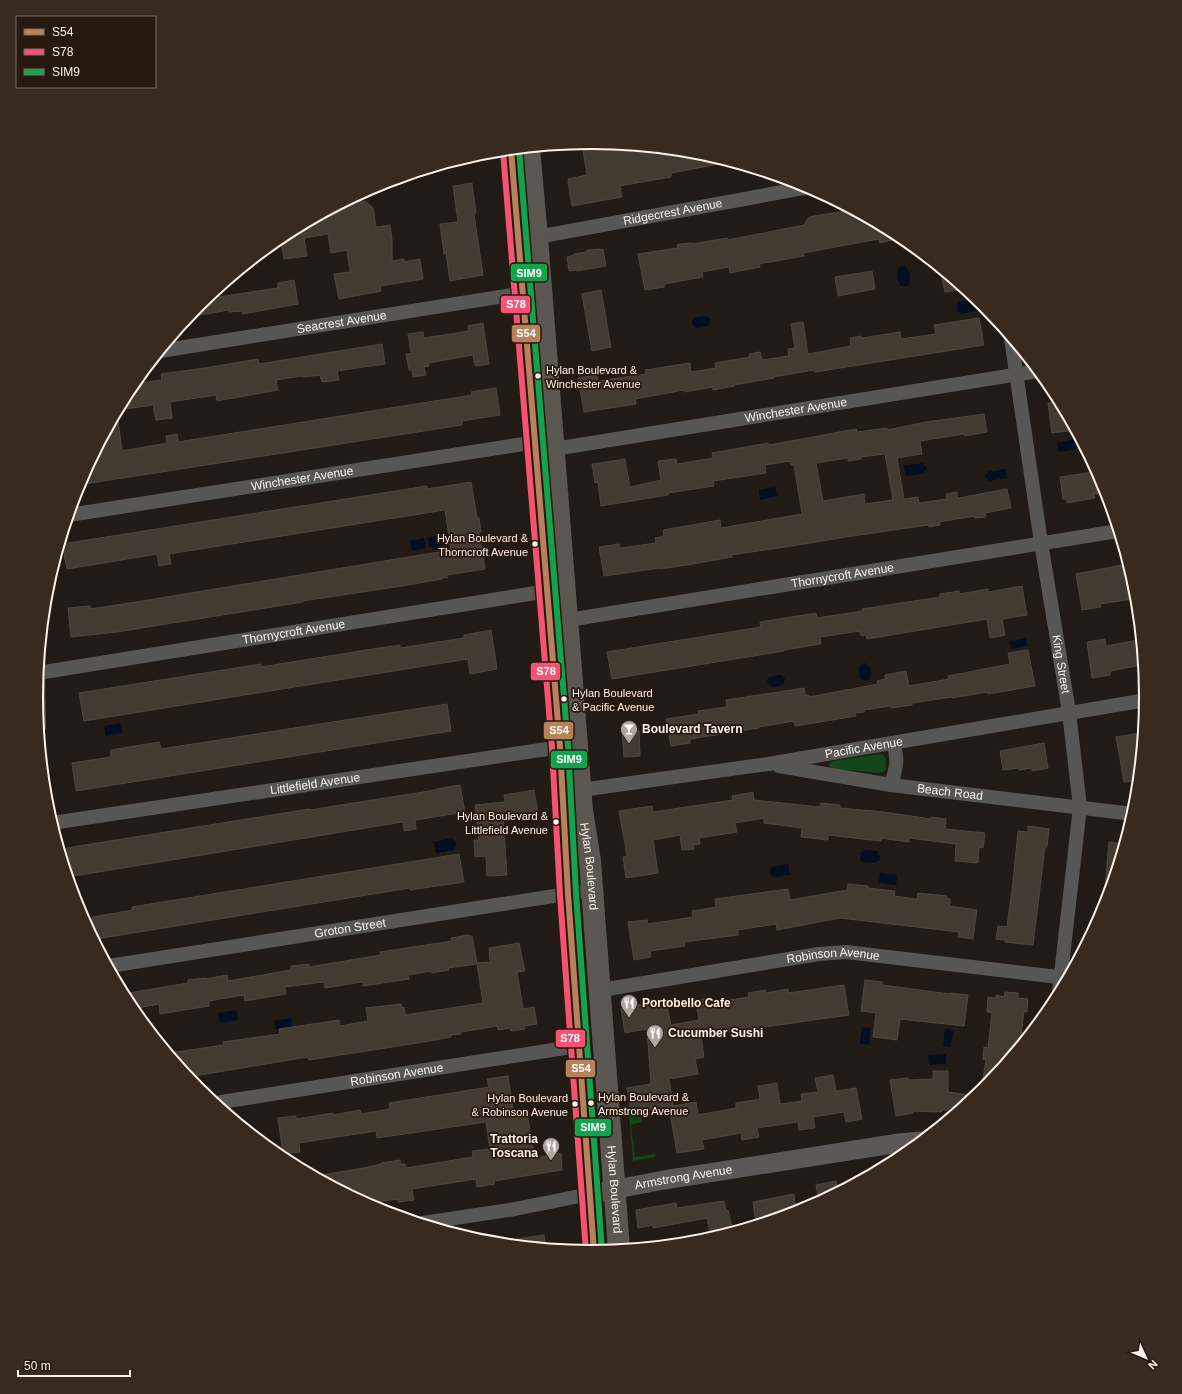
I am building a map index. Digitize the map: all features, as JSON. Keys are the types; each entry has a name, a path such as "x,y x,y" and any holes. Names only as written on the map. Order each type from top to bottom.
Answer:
{"main road":[{"name":"Hylan Boulevard","path":"528,153 537,237 545,446 548,592 569,745 581,790 582,810 590,861 619,1244"},
{"name":"Hylan Boulevard","path":"511,155 524,293 568,620 568,894 594,1245"}],"street":[{"name":"Ridgecrest Avenue","path":"537,237 798,190"},
{"name":"Seacrest Avenue","path":"167,350 524,293"},
{"name":"King Street","path":"1012,347 1041,543 1070,712 1080,807 1064,973"},
{"name":"Winchester Avenue","path":"75,514 545,446 1032,372"},
{"name":"Thornycroft Avenue","path":"568,620 1113,532"},
{"name":"Thornycroft Avenue","path":"44,672 548,592"},
{"name":"Pacific Avenue","path":"581,790 768,764 1139,701"},
{"path":"891,785 897,760 893,743"},
{"name":"Littlefield Avenue","path":"58,822 569,745"},
{"name":"Beach Road","path":"768,764 891,785 1126,813"},
{"name":"Groton Street","path":"113,965 592,890"},
{"name":"Robinson Avenue","path":"600,990 819,954 846,952 1062,978"},
{"name":"Robinson Avenue","path":"223,1102 578,1046"},
{"name":"Armstrong Avenue","path":"433,1221 615,1189 911,1142"}],"green space":[{"path":"880,754 884,756 886,762 886,770 881,773 833,769 829,766 832,761"},
{"path":"640,1112 642,1122 631,1125 635,1157 655,1154 655,1157 633,1161 629,1114"}],"water":[{"path":"901,266 906,267 910,276 909,285 905,287 901,286 898,281 897,270"},
{"path":"968,301 977,309 975,311 961,314 958,311 957,306 959,302"},
{"path":"703,316 708,317 710,320 708,326 698,328 694,327 692,322 693,318"},
{"path":"1074,439 1076,449 1059,452 1057,443"},
{"path":"923,463 927,470 924,470 925,473 906,476 904,466"},
{"path":"1006,469 1007,478 988,481 988,478 986,479 985,474 987,474 987,472"},
{"path":"775,487 777,496 760,500 759,490"},
{"path":"440,535 442,545 440,545 441,549 434,550 433,547 429,547 428,537"},
{"path":"424,538 426,548 412,551 410,541"},
{"path":"1026,638 1027,646 1011,649 1009,641"},
{"path":"865,663 870,667 871,675 869,680 865,681 860,678 859,670 860,666"},
{"path":"779,675 783,676 785,679 783,685 774,687 770,686 767,681 769,677"},
{"path":"121,723 122,733 106,736 104,726"},
{"path":"452,838 456,843 454,850 436,853 434,842"},
{"path":"864,850 877,851 880,855 879,861 876,863 863,862 860,859 861,852"},
{"path":"788,864 790,875 773,877 769,873 771,867"},
{"path":"880,873 897,875 896,885 879,883"},
{"path":"237,1010 238,1020 220,1023 218,1013"},
{"path":"291,1018 292,1027 276,1030 274,1021"},
{"path":"862,1027 871,1028 869,1045 860,1043"},
{"path":"945,1029 953,1030 951,1047 943,1046"},
{"path":"946,1054 946,1064 929,1065 928,1055"}],"building":[{"path":"583,149 627,150 663,154 717,164 671,173 671,177 620,186 622,197 572,206 568,179 587,175"},
{"path":"472,183 476,213 474,214 483,275 450,281 446,253 444,254 440,224 458,222 453,186"},
{"path":"365,201 373,208 376,227 390,225 392,261 404,259 404,262 420,259 423,279 380,286 381,291 339,299 334,274 350,272 347,250 331,253 328,234 304,238 307,256 284,259 282,245 317,222 357,202"},
{"path":"844,211 865,222 892,240 880,243 879,239 803,253 804,256 759,264 760,267 730,273 729,267 702,272 703,277 664,284 664,287 645,290 638,254 678,248 677,245 680,244 692,244 727,238 728,240 804,225 809,217"},
{"path":"603,249 606,266 569,271 567,257 586,252 588,250"},
{"path":"872,271 875,289 838,296 835,277"},
{"path":"942,276 957,290 945,292"},
{"path":"294,280 298,304 243,314 242,311 229,312 229,310 199,315 218,297 278,288 278,283"},
{"path":"601,290 611,347 592,351 582,294"},
{"path":"979,318 984,345 815,372 814,370 713,390 713,387 684,392 684,390 635,399 636,404 584,412 578,378 597,375 598,381 646,374 645,370 690,363 691,372 716,368 715,363 750,357 749,354 760,352 762,360 789,356 788,349 795,348 791,324 803,322 808,354 851,346 850,338 861,336 861,338 900,332 901,339 936,334 934,325"},
{"path":"483,323 489,364 475,366 473,355 428,363 429,366 424,367 426,375 413,377 412,370 409,370 406,354 411,353 408,334 423,332 424,338 469,331 468,326"},
{"path":"382,344 385,364 337,371 339,380 322,382 320,375 302,376 276,380 278,390 217,401 216,395 170,402 172,418 156,420 153,405 125,409 142,383 162,380 161,374 258,359 259,364"},
{"path":"496,388 500,415 462,421 462,425 87,484 118,420 122,451 167,443 166,436 177,434 178,442 472,395 471,392"},
{"path":"1053,402 1070,431 1052,433 1048,403"},
{"path":"984,414 987,432 920,441 922,454 897,458 904,499 918,497 919,503 947,499 946,494 957,492 958,498 1007,489 1011,508 985,513 986,517 975,518 975,516 939,522 940,525 929,527 928,525 846,537 731,555 732,557 687,565 604,576 599,547 619,544 620,548 656,543 655,538 664,536 663,530 720,520 721,528 802,514 794,465 791,465 790,461 765,465 766,473 713,481 714,486 601,506 598,482 595,483 592,464 625,459 630,487 661,480 658,461 676,459 677,464 713,458 712,453 768,443 769,445 856,429 857,432 887,428 887,430 926,422","holes":["885,454 893,500 865,504 864,494 823,501 816,463 848,458 848,461 861,459 861,457"]},
{"path":"1090,473 1097,486 1098,494 1094,494 1095,498 1067,503 1067,499 1063,499 1060,477"},
{"path":"471,482 477,518 479,518 481,532 479,532 485,569 447,575 448,577 442,579 408,585 117,632 71,637 68,608 90,606 90,609 451,550 445,510 169,554 171,564 159,566 157,554 67,569 63,551 65,543 427,486 427,489"},
{"path":"1122,565 1130,600 1100,604 1101,607 1082,610 1076,574"},
{"path":"1022,586 1027,615 1002,619 1005,635 990,638 987,619 867,639 866,635 861,636 860,631 820,637 821,644 612,679 607,652 761,627 760,622 816,613 817,618 863,611 862,609 940,597 940,594 959,591 959,594 988,589 988,592"},
{"path":"491,630 497,669 470,674 468,659 84,721 79,693 261,664 261,667 400,645 400,648 464,638 464,635"},
{"path":"1105,639 1106,646 1136,640 1138,666 1110,671 1110,675 1092,678 1087,642"},
{"path":"1028,650 1035,686 988,694 987,692 912,703 912,705 891,708 891,706 864,710 864,712 855,713 856,716 795,726 794,721 690,739 690,743 671,746 666,719 699,714 698,711 727,707 726,700 804,688 805,695 809,695 809,697 878,684 877,681 886,679 885,675 906,671 909,686 949,679 948,676 1010,664 1008,653"},
{"path":"447,704 451,731 76,791 72,763 111,757 111,750 159,742 161,749"},
{"path":"639,730 640,756 624,757 622,731"},
{"path":"1138,733 1132,781 1124,782 1116,737"},
{"path":"1044,743 1048,768 1032,771 1032,768 1003,770 1000,751"},
{"path":"460,785 465,812 415,820 416,829 404,831 403,822 73,876 65,848 436,790"},
{"path":"534,790 538,812 503,818 507,875 487,876 486,856 475,857 474,840 479,840 475,805 505,802 504,795"},
{"path":"753,792 754,800 820,807 821,803 840,805 840,808 884,812 931,819 931,817 946,819 945,829 985,833 983,848 979,847 978,863 955,861 956,844 909,838 909,842 881,838 881,841 828,835 828,840 801,837 802,828 764,823 764,818 735,823 737,832 699,838 700,844 693,845 694,849 682,850 680,835 653,840 658,873 626,878 623,857 627,856 619,811 652,806 653,812 733,800 732,796"},
{"path":"1028,826 1049,829 1047,847 1045,847 1033,945 1005,942 1005,940 996,939 998,926 1007,927 1018,831 1028,832"},
{"path":"1109,842 1119,843 1110,873 1105,886"},
{"path":"459,854 464,882 410,890 410,888 100,938 93,925 92,917 133,910 132,907"},
{"path":"848,884 895,891 894,896 917,899 918,893 947,896 946,898 950,899 950,906 977,910 973,939 958,937 959,932 840,918 777,930 776,924 738,930 738,935 684,942 685,946 650,951 651,957 634,960 628,922 647,920 648,924 693,917 692,911 716,907 715,899 788,889 790,900 847,890"},
{"path":"469,935 472,936 477,963 490,962 489,948 519,943 525,971 517,972 523,1009 534,1007 537,1024 524,1026 525,1029 511,1031 510,1028 498,1030 497,1026 461,1032 461,1034 451,1035 451,1037 430,1041 309,1060 308,1057 196,1076 174,1052 224,1045 223,1042 280,1034 279,1029 339,1020 340,1026 368,1021 366,1008 401,1004 402,1008 404,1007 405,1015 483,1003 477,964 448,968 449,970 432,973 431,971 408,975 409,979 363,986 363,982 325,988 324,982 285,987 286,994 245,1001 244,995 209,1001 209,1006 160,1014 159,1004 140,1008 130,993 188,983 188,980 227,975 228,981 291,970 291,966 309,964 309,967 381,955 380,952 452,941 451,938"},
{"path":"865,980 882,982 882,985 968,995 964,1026 900,1019 897,1040 873,1037 876,1013 861,1011"},
{"path":"844,985 849,1015 701,1036 704,1057 695,1059 698,1074 669,1079 673,1106 696,1102 698,1115 736,1108 736,1103 760,1099 758,1086 777,1083 780,1104 802,1101 801,1094 818,1092 815,1078 833,1075 836,1091 856,1088 862,1119 846,1122 844,1112 813,1117 815,1128 799,1130 798,1122 757,1128 759,1137 742,1140 741,1133 702,1140 704,1149 677,1153 669,1107 631,1113 627,1088 651,1084 647,1029 625,1033 621,1008 666,1000 671,1025 699,1020 696,1000 710,998 711,1003 749,997 748,993 765,990 766,993 788,989 788,993"},
{"path":"1005,992 1018,993 1018,998 1028,999 1027,1012 1024,1011 1021,1037 983,1079 986,1060 983,1059 984,1047 988,1048 992,1013 987,1012 988,997 996,998 996,995 1004,997"},
{"path":"933,1071 948,1071 948,1092 967,1095 954,1107 948,1107 948,1110 942,1110 942,1112 912,1111 913,1113 896,1116 890,1080 908,1078 908,1080 933,1079"},
{"path":"508,1076 514,1116 527,1114 535,1158 561,1153 562,1170 494,1181 495,1184 477,1187 476,1179 412,1189 414,1200 398,1202 398,1199 378,1202 323,1175 400,1160 401,1164 405,1164 406,1168 473,1157 472,1151 490,1149 486,1122 377,1138 376,1131 299,1143 300,1152 288,1153 282,1150 278,1118 296,1116 296,1119 360,1110 361,1114 390,1109 389,1103 489,1087 487,1079"},
{"path":"836,1181 837,1186 818,1195 816,1185"},
{"path":"794,1194 795,1205 755,1219 753,1202"},
{"path":"724,1201 726,1211 728,1210 732,1226 710,1231 707,1218 653,1228 653,1225 638,1228 636,1210 676,1203 677,1208"},
{"path":"544,1235 545,1243 519,1240 515,1239"}],"transit line":[{"name":"SIM9","path":"519,154 568,746 576,893 602,1245"},
{"name":"S54","path":"511,155 560,747 568,894 593,1245"},
{"name":"S78","path":"503,157 552,748 560,895 585,1245"}],"place":[{"name":"Hylan Boulevard & Winchester Avenue","path":"538,376"},
{"name":"Hylan Boulevard & Thorncroft Avenue","path":"535,544"},
{"name":"Hylan Boulevard & Pacific Avenue","path":"564,699"},
{"name":"Boulevard Tavern","path":"629,744"},
{"name":"Hylan Boulevard & Littlefield Avenue","path":"556,822"},
{"name":"Portobello Cafe","path":"629,1018"},
{"name":"Cucumber Sushi","path":"655,1048"},
{"name":"Hylan Boulevard & Armstrong Avenue","path":"591,1103"},
{"name":"Hylan Boulevard & Robinson Avenue","path":"575,1104"},
{"name":"Trattoria Toscana","path":"551,1161"}]}
